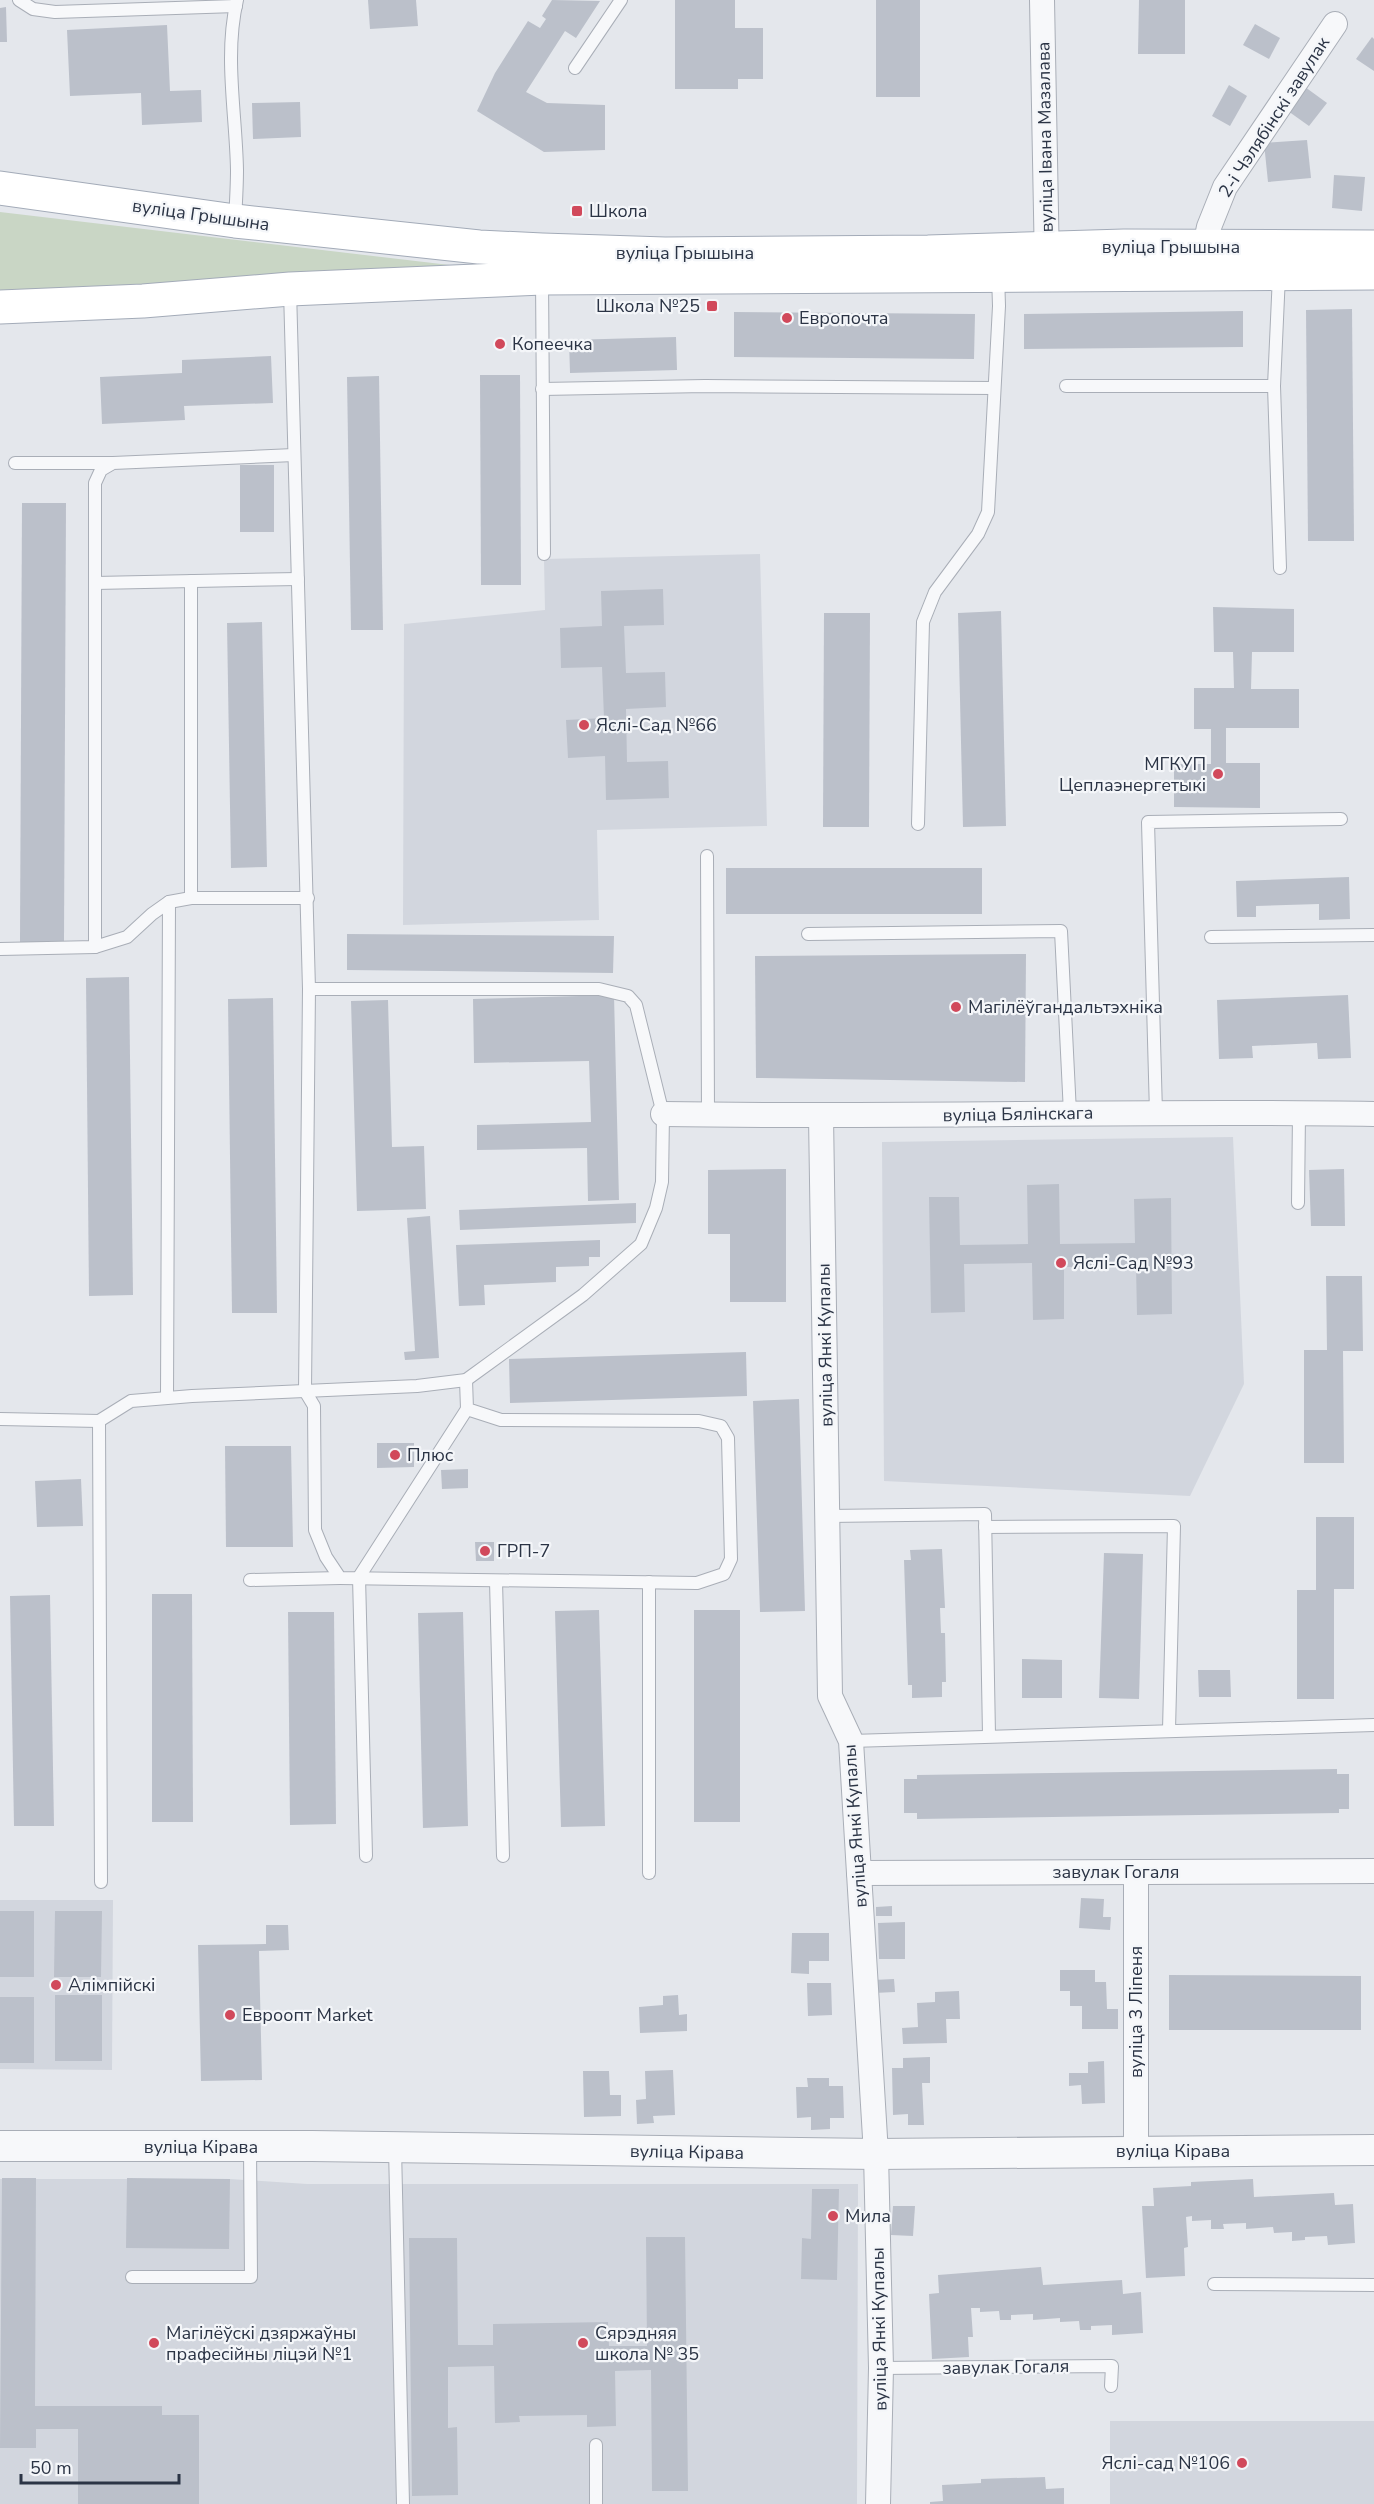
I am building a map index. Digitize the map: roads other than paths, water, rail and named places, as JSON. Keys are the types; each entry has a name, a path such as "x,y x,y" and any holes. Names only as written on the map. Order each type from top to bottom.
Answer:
{"main road":[{"name":"вуліца Грышына","path":"0,188 235,221 479,247 542,264 998,274 1047,261 1205,246 1374,247"},
{"name":"вуліца Грышына","path":"0,308 143,301 675,254 1047,261 1279,273 1374,273"}],"street":[{"name":"вуліца Iвана Мазалава","path":"1042,0 1047,261"},
{"name":"2-і Чэлябінскі завулак","path":"1205,246 1209,227 1225,187 1335,24"},
{"name":"вуліца Бялінскага","path":"663,1114 821,1116 1070,1113 1374,1114"},
{"name":"вуліца Янкі Купалы","path":"821,1116 830,1696 850,1741 876,2154 881,2368 878,2504"},
{"name":"завулак Гогаля","path":"859,1873 1374,1871"},
{"name":"вуліца 3 Ліпеня","path":"1136,1872 1136,2151"},
{"name":"вуліца Кірава","path":"0,2145 876,2154 1374,2150"}],"lane":[{"path":"19,0 33,9 55,12 237,3 233,19 231,83 237,169 235,221"},
{"path":"575,68 621,0"},
{"path":"542,264 544,554"},
{"path":"1279,273 1274,386 1280,568"},
{"path":"918,824 923,622 935,592 978,534 988,512 999,306 998,274"},
{"path":"290,289 308,898 305,1391 314,1406 315,1530 327,1557 340,1578"},
{"path":"542,389 693,386 994,388"},
{"path":"1066,386 1274,386"},
{"path":"15,464 113,463 294,455"},
{"path":"95,947 95,483 100,470 113,463"},
{"path":"95,583 298,579"},
{"path":"191,581 191,898"},
{"path":"1156,1113 1148,822 1341,819"},
{"path":"707,856 708,1114"},
{"path":"0,949 95,947 128,937 152,914 169,902 191,898 308,898"},
{"path":"167,1397 169,902"},
{"path":"808,934 1061,931 1070,1113"},
{"path":"1211,937 1374,935"},
{"path":"0,1419 99,1421 131,1401 167,1397 417,1386 466,1380 583,1295 641,1245 656,1208 662,1182 663,1114 636,1005 628,996 599,990 309,989"},
{"path":"1298,1203 1299,1113"},
{"path":"366,1856 359,1577 467,1409 466,1380"},
{"path":"250,1580 359,1577 496,1581 697,1582 724,1574 731,1559 728,1438 721,1426 699,1421 501,1419 467,1409"},
{"path":"99,1421 101,1882"},
{"path":"828,1516 985,1514 989,1735"},
{"path":"985,1527 1174,1526 1169,1730"},
{"path":"496,1581 503,1856"},
{"path":"649,1582 649,1873"},
{"path":"850,1741 1374,1725"},
{"path":"132,2277 251,2277 250,2146"},
{"path":"395,2148 403,2504"},
{"path":"1214,2284 1374,2285"},
{"name":"завулак Гогаля","path":"881,2368 1112,2366 1111,2386"},
{"path":"596,2445 596,2504"}],"place":[{"name":"Школа","path":"577,211"},
{"name":"Школа №25","path":"712,306"},
{"name":"Европочта","path":"787,318"},
{"name":"Копеечка","path":"500,344"},
{"name":"Яслі-Сад №66","path":"584,725"},
{"name":"МГКУП Цеплаэнергетыкі","path":"1218,774"},
{"name":"Магілёўгандальтэхніка","path":"956,1007"},
{"name":"Яслі-Сад №93","path":"1061,1263"},
{"name":"Плюс","path":"395,1455"},
{"name":"ГРП-7","path":"485,1551"},
{"name":"Алімпійскі","path":"56,1985"},
{"name":"Евроопт Market","path":"230,2015"},
{"name":"Мила","path":"833,2216"},
{"name":"Магілёўскі дзяржаўны прафесійны ліцэй №1","path":"154,2343"},
{"name":"Сярэдняя школа № 35","path":"583,2343"},
{"name":"Яслі-сад №106","path":"1242,2463"}]}
